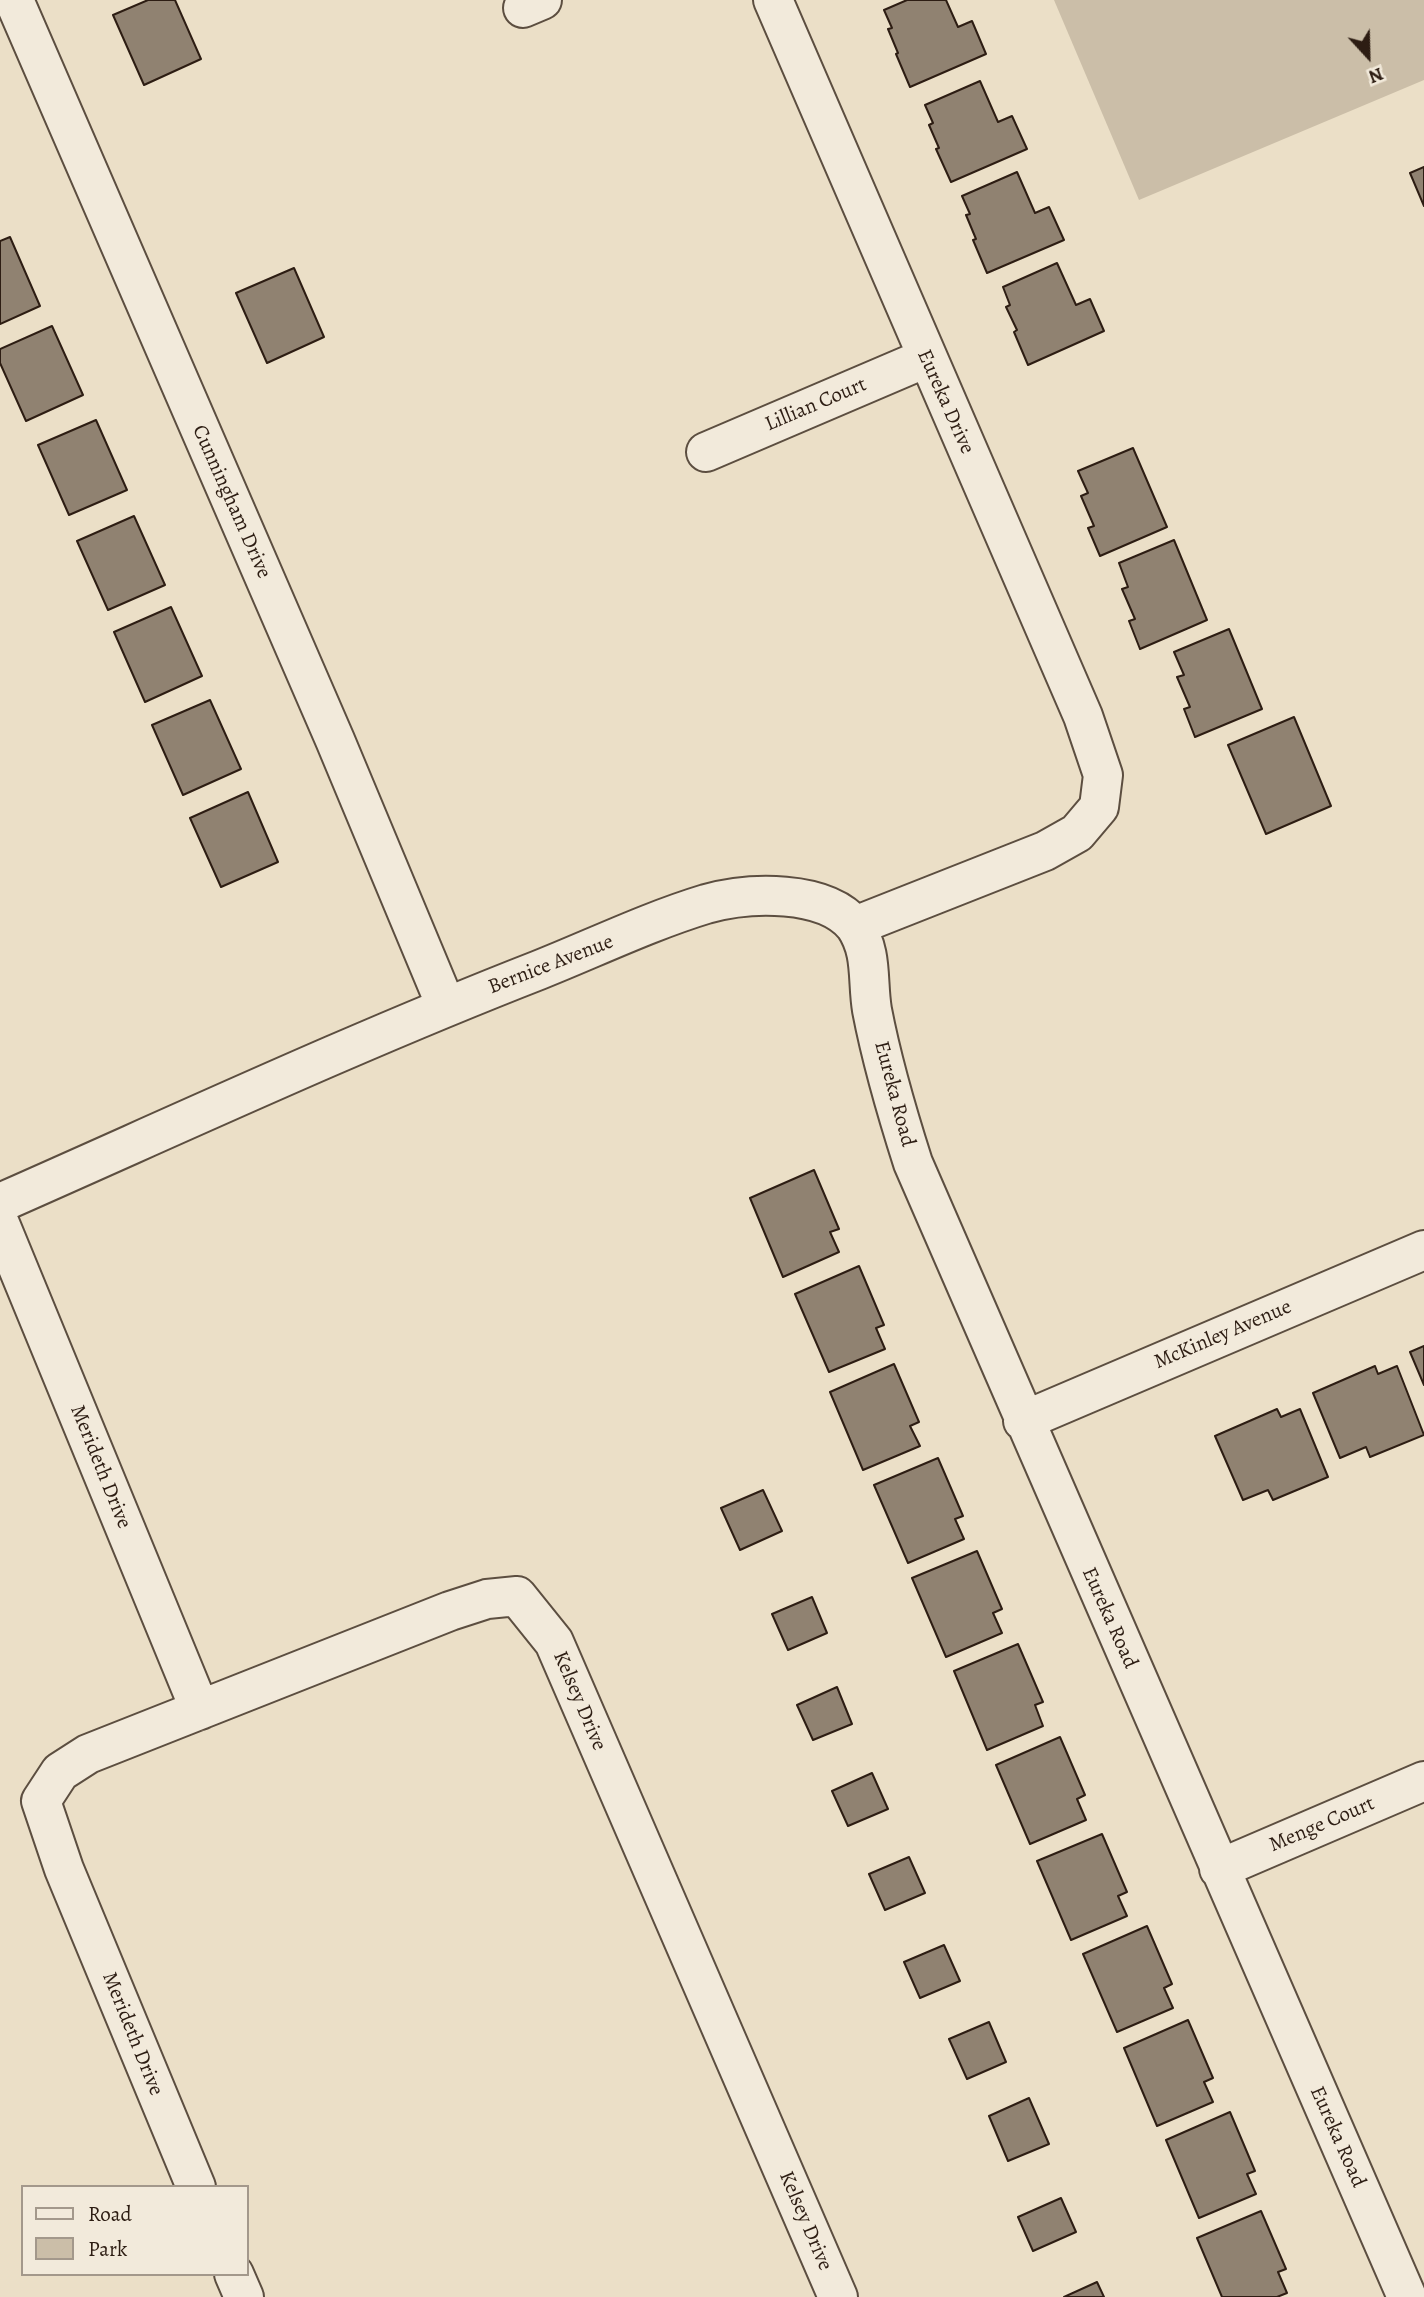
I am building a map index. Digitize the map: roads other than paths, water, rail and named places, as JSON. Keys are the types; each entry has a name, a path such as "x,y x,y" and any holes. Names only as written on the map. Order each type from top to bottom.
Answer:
{"street":[{"name":"Cunningham Drive","path":"13,0 335,740 446,1006"},
{"name":"Eureka Drive","path":"773,0 1083,716 1102,775 1099,807 1077,834 1045,851 855,926"},
{"name":"Lillian Court","path":"706,452 926,358"},
{"name":"Bernice Avenue","path":"0,1203 446,1006 708,904 772,895 825,905 844,912 855,926"},
{"name":"Eureka Road","path":"855,926 865,941 872,1007 890,1091 912,1163 1407,2297"},
{"name":"Merideth Drive","path":"0,1224 200,1710"},
{"name":"McKinley Avenue","path":"1023,1421 1424,1250"},
{"name":"Kelsey Drive","path":"41,1801 60,1772 88,1754 450,1611 487,1599 517,1595 554,1642 838,2297"},
{"name":"Menge Court","path":"1219,1869 1424,1781"},
{"name":"Merideth Drive","path":"41,1801 64,1869 195,2185"},
{"path":"235,2276 244,2297"}]}
